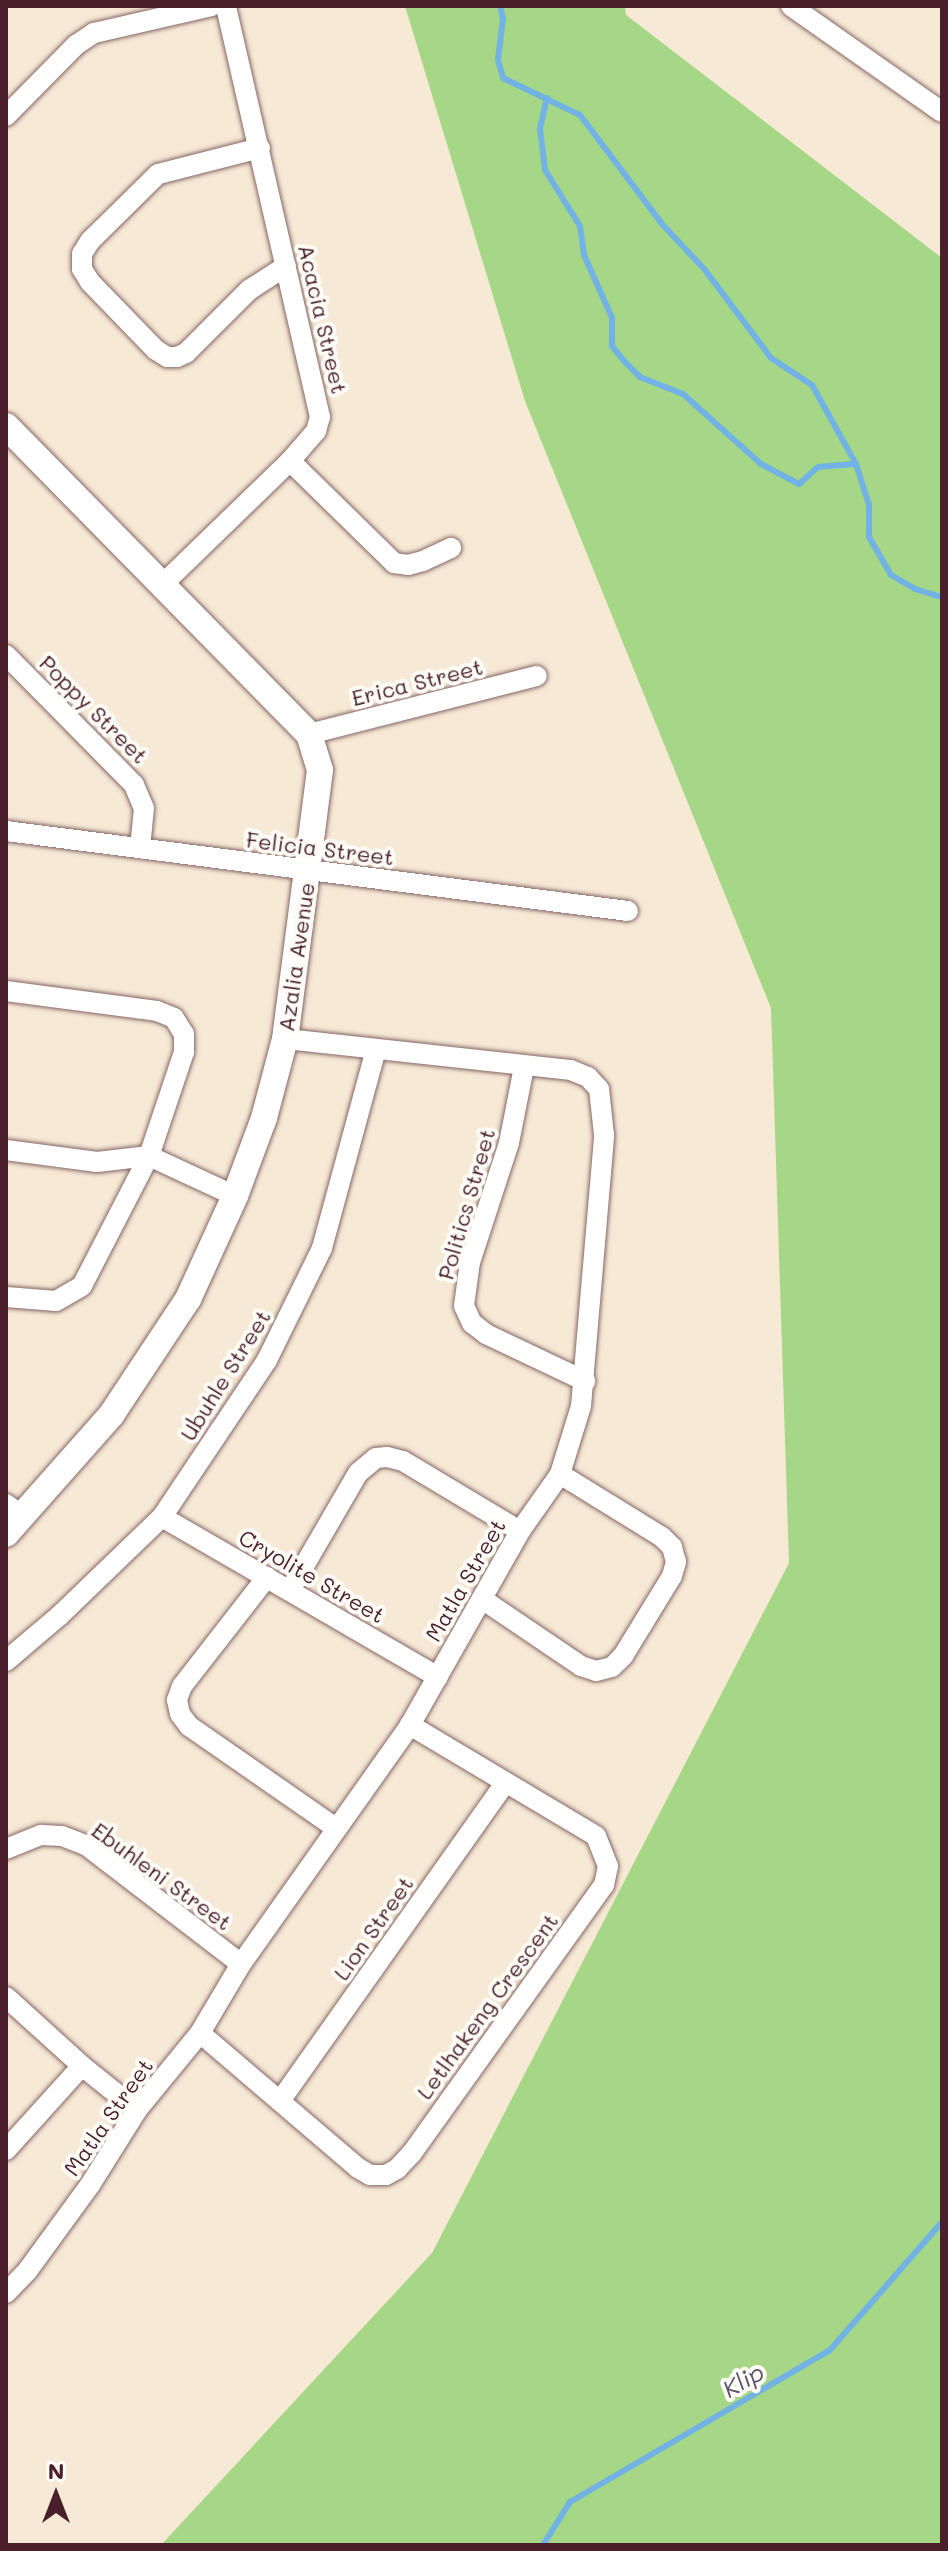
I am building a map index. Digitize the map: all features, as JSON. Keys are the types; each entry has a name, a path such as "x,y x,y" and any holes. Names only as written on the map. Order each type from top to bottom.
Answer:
{"street":[{"path":"6,116 76,45 94,33 212,6"},
{"name":"Acacia Street","path":"163,584 290,461 316,431 320,417 226,6"},
{"path":"791,6 942,112"},
{"path":"260,148 158,174 90,241 82,254 82,269 90,282 156,350 177,357 186,353 249,290 286,266"},
{"name":"Azalia Avenue","path":"6,426 309,734 320,770 285,1039 264,1118 235,1196 188,1299 112,1414 12,1518"},
{"path":"290,461 394,563 408,565 451,548"},
{"name":"Poppy Street","path":"6,655 134,785 144,808 140,848"},
{"name":"Erica Street","path":"309,734 537,676"},
{"name":"Felicia Street","path":"6,831 628,911"},
{"path":"6,991 157,1011 174,1018 184,1034 184,1052 149,1156 82,1286 56,1301 6,1297"},
{"name":"Matla Street","path":"6,2293 28,2270 90,2185 137,2110 200,2033 241,1964 410,1725 520,1531 560,1474 585,1381 604,1135 599,1089 588,1077 571,1070 285,1039"},
{"name":"Ubuhle Street","path":"6,1661 59,1616 162,1517 267,1360 322,1248 376,1049"},
{"name":"Politics Street","path":"524,1067 509,1143 470,1262 464,1306 472,1323 486,1334 585,1381"},
{"path":"6,1150 97,1162 149,1156 235,1196"},
{"path":"290,1590 358,1473 376,1458 403,1461 520,1531"},
{"path":"482,1599 581,1666 596,1671 612,1667 623,1656 672,1576 676,1562 672,1547 662,1537 560,1474"},
{"name":"Cryolite Street","path":"162,1517 438,1677"},
{"path":"267,1577 182,1686 177,1700 180,1714 189,1726 336,1828"},
{"name":"Letlhakeng Crescent","path":"200,2033 358,2168 370,2175 386,2175 397,2169 604,1885 608,1866 596,1836 410,1725"},
{"name":"Lion Street","path":"280,2101 505,1783"},
{"name":"Ebuhleni Street","path":"6,1849 41,1835 62,1836 86,1845 241,1964"},
{"path":"6,1997 82,2066 137,2110"},
{"path":"6,2150 82,2066"}],"green space":[{"path":"405,6 625,6 626,15 942,258 942,2545 161,2545 432,2253 789,1563 771,1008 525,401"}],"waterway":[{"path":"500,6 503,19 498,60 503,78 580,115 662,224 705,270 771,358 812,385 856,464 869,505 869,537 891,575 915,589 942,597"},
{"path":"547,98 540,129 545,170 580,226 584,255 612,318 612,346 625,362 640,377 683,394 761,464 799,484 818,467 856,464"},
{"name":"Klip","path":"543,2545 570,2502 830,2350 942,2222"}]}
